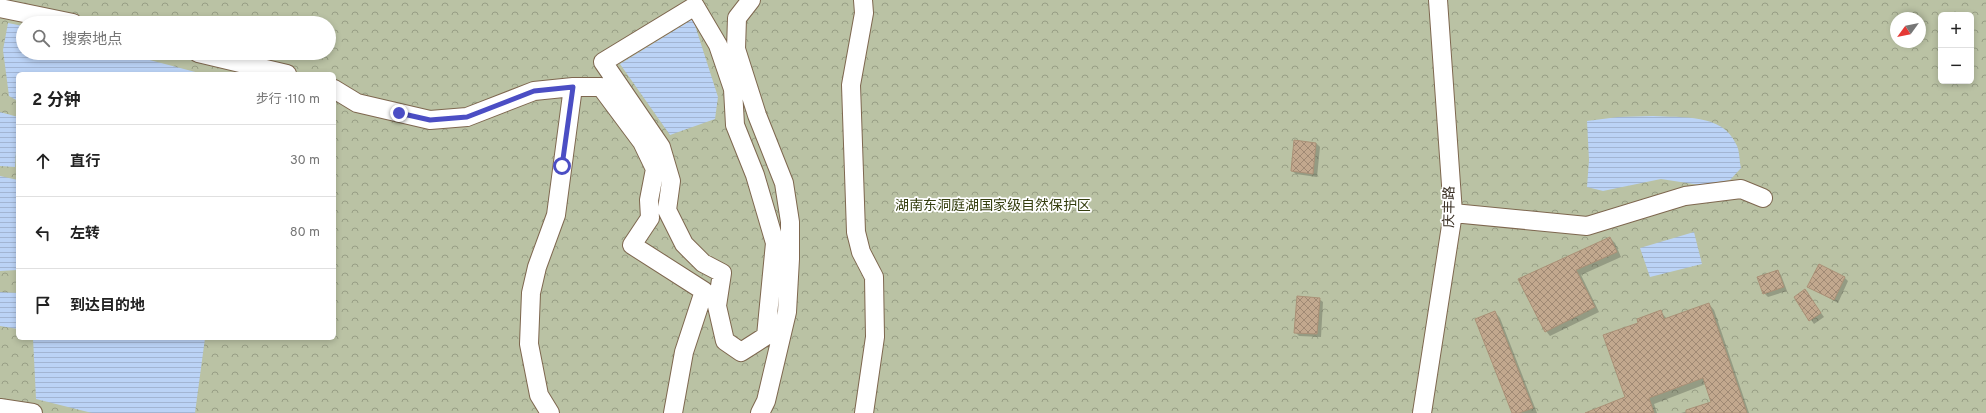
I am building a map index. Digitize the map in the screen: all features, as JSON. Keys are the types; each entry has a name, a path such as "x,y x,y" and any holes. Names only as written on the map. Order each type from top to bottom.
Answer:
{"street":[{"path":"751,0 737,18 736,49 757,115 784,183 790,222 790,259 787,312 766,401 760,413"},
{"path":"863,0 864,13 852,85 856,232 861,252 874,277 875,337 864,413"},
{"name":"庆丰路","path":"1422,413 1453,212 1438,0"},
{"path":"695,6 718,45 733,89 735,125 755,175 776,243 766,336 742,352 724,341 717,306 722,273 702,262 684,244 667,210 671,180 661,148 603,62 695,6"},
{"path":"0,8 39,16"},
{"path":"228,60 279,72"},
{"path":"336,90 357,104 430,120 467,117 534,91 573,87 601,87 642,142 655,169 649,200 650,218 632,245 704,291 684,352 673,413"},
{"path":"550,413 539,395 529,344 531,293 537,267 556,215 573,87"},
{"path":"1453,212 1587,226 1685,196 1741,189 1763,198"},
{"path":"0,408 33,413"}],"green space":[{"name":"湖南东洞庭湖国家级自然保护区","path":"0,0 1986,0 1986,413 0,413"}],"water":[{"path":"693,19 718,97 715,119 670,135 620,64"},
{"path":"8,23 16,25 16,60 150,60 195,72 16,72 16,100 9,96 3,50"},
{"path":"0,112 16,116 16,150 15,167 0,166"},
{"path":"1653,116 1700,119 1721,127 1730,134 1737,146 1741,168 1730,180 1700,185 1661,179 1603,191 1587,187 1589,160 1587,121 1618,117"},
{"path":"0,176 16,180 16,270 0,271"},
{"path":"1694,232 1702,264 1650,277 1640,248"},
{"path":"0,292 16,293 16,329 0,326"},
{"path":"33,340 205,340 195,413 92,413 36,399"}],"building":[{"path":"1294,140 1316,143 1313,174 1291,171"},
{"path":"1610,237 1617,252 1576,270 1595,307 1545,332 1518,279"},
{"path":"1819,264 1845,277 1834,300 1807,287"},
{"path":"1778,270 1784,287 1763,294 1757,277"},
{"path":"1805,289 1821,313 1809,321 1794,297"},
{"path":"1297,296 1320,298 1317,334 1294,333"},
{"path":"1709,303 1747,413 1686,413 1686,410 1711,402 1703,378 1649,398 1654,413 1585,413 1625,397 1603,335 1638,323 1637,319 1661,310 1664,319"},
{"path":"1495,311 1533,408 1519,413 1512,413 1475,319"}],"route":[{"path":"399,113 430,120 467,117 534,91 573,87 562,166"}]}
